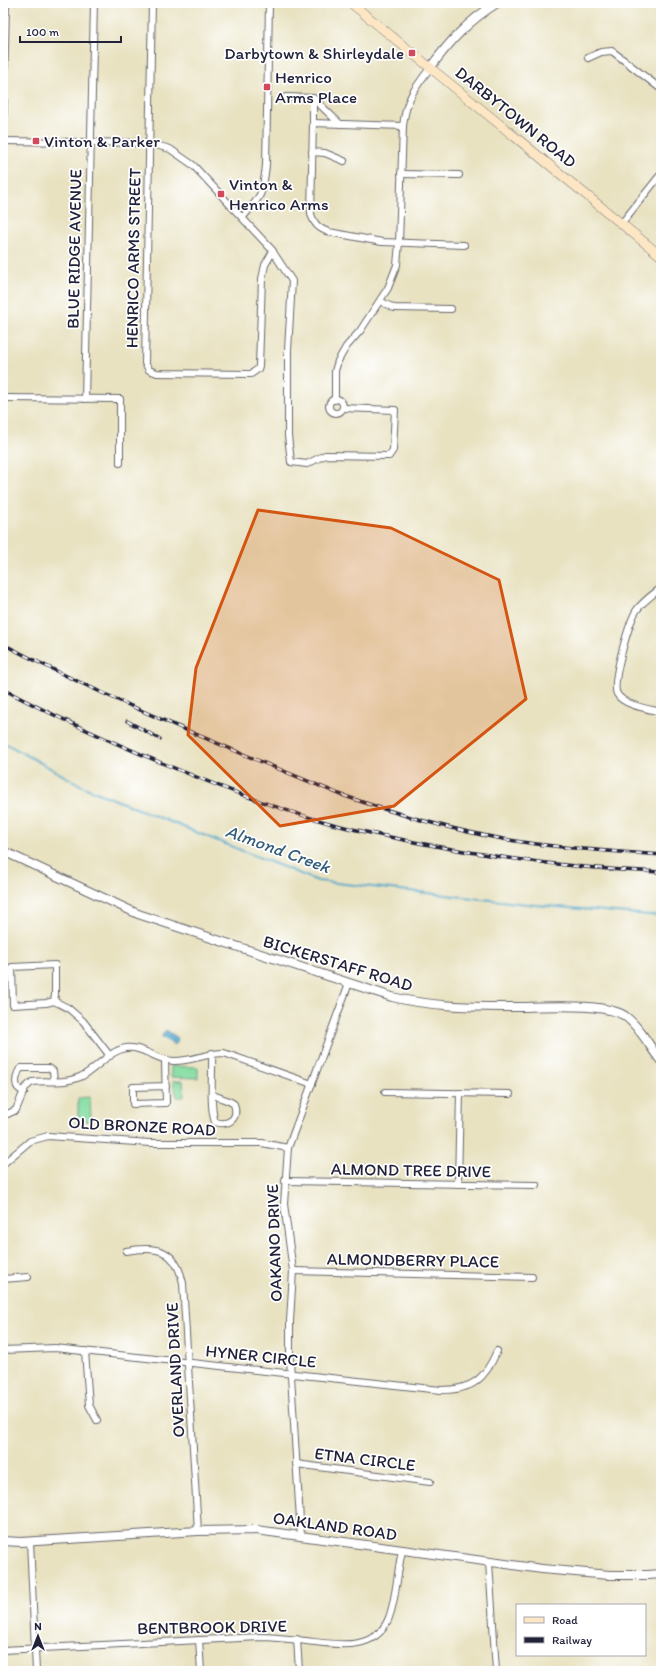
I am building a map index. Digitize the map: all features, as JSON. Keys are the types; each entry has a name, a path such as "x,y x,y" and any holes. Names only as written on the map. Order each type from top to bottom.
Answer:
{"main road":[{"name":"DARBYTOWN ROAD","path":"351,3 661,256"}],"street":[{"path":"6,3 3,140 149,143 170,149 187,160 271,248 292,280 288,358 288,436 291,462 307,464 325,455 389,456 393,450 395,410 343,408 338,413 331,411 329,404 335,400"},
{"name":"BLUE RIDGE AVENUE","path":"85,399 94,3"},
{"name":"HENRICO ARMS STREET","path":"152,3 145,363 147,368 152,372 157,373 254,373 258,369 260,359 263,273 273,252"},
{"path":"243,217 259,199 263,188 266,165 270,3"},
{"path":"335,400 334,371 338,361 346,347 360,331 380,301 393,278 397,265 403,126 409,98 455,36 470,21 497,3"},
{"path":"588,58 601,52 612,50 661,89"},
{"path":"286,97 313,98 340,124"},
{"path":"313,98 310,214 318,226 329,232 382,242 464,245"},
{"path":"313,123 403,126"},
{"path":"312,152 325,153 344,161"},
{"path":"401,174 459,175"},
{"path":"621,224 661,174"},
{"path":"380,301 394,308 450,309"},
{"path":"3,398 120,399 120,463"},
{"path":"335,400 341,402 343,408"},
{"path":"661,588 640,606 633,617 616,678 615,690 620,698 626,702 661,712"},
{"name":"BICKERSTAFF ROAD","path":"3,851 138,914 392,997 424,1004 610,1009 625,1016 631,1022 661,1061"},
{"path":"54,1001 55,965 12,967 13,1005 46,1003 54,1001 68,1008 83,1021 110,1056"},
{"name":"OAKANO DRIVE","path":"301,1536 291,1374 290,1340 293,1271 285,1220 285,1181 288,1148 349,983"},
{"path":"3,1116 16,1110 28,1085 32,1082 67,1081 81,1076 110,1056 124,1049 134,1048 165,1060 180,1061 212,1054 231,1054 312,1084"},
{"path":"212,1054 213,1095 215,1122 222,1124 229,1123 233,1120 235,1112 234,1104 213,1095"},
{"path":"165,1060 166,1086 166,1104 133,1104 133,1087 166,1086"},
{"path":"24,1092 19,1090 17,1086 17,1074 21,1068 49,1068 53,1071 54,1082"},
{"path":"385,1092 510,1094"},
{"path":"458,1184 460,1093"},
{"name":"OLD BRONZE ROAD","path":"3,1164 11,1159 30,1141 48,1136 150,1143 262,1143 288,1148"},
{"name":"ALMOND TREE DRIVE","path":"285,1181 536,1185"},
{"name":"OVERLAND DRIVE","path":"126,1252 143,1248 158,1250 170,1256 179,1269 184,1284 198,1531"},
{"name":"ALMONDBERRY PLACE","path":"293,1271 532,1277"},
{"path":"3,1279 28,1277"},
{"name":"HYNER CIRCLE","path":"3,1350 55,1348 441,1390 456,1390 468,1386 479,1379 489,1368 496,1351"},
{"path":"85,1351 90,1405 97,1420"},
{"name":"ETNA CIRCLE","path":"296,1464 430,1482"},
{"name":"OAKLAND ROAD","path":"3,1541 30,1542 198,1531 256,1530 489,1562 609,1575 661,1574"},
{"path":"30,1542 36,1671"},
{"name":"BENTBROOK DRIVE","path":"3,1650 260,1637 350,1645 365,1642 375,1636 385,1625 392,1610 402,1551"},
{"path":"489,1562 496,1671"},
{"path":"199,1640 201,1671"},
{"path":"297,1640 299,1671"}],"highlighted area":[{"path":"258,510 391,528 499,580 526,699 394,806 280,826 188,735 196,668"}],"green space":[{"path":"171,1066 198,1067 198,1078 171,1077"},
{"path":"173,1081 183,1081 184,1097 177,1097"},
{"path":"90,1097 91,1121 78,1121 78,1098"}],"water":[{"path":"166,1030 178,1038 177,1043 174,1045 162,1037"}],"waterway":[{"name":"Almond Creek","path":"3,742 86,788 318,881 536,905 661,916"}],"railway":[{"path":"3,644 85,685 169,723 339,794 380,808 420,820 503,839 601,851 661,855"},
{"path":"3,689 79,727 157,761 220,787 307,817 361,831 414,842 506,858 630,871 661,872"},
{"path":"127,721 160,739"}],"place":[{"name":"Darbytown & Shirleydale","path":"412,53"},
{"name":"Henrico Arms Place","path":"267,87"},
{"name":"Vinton & Parker","path":"36,141"},
{"name":"Vinton & Henrico Arms","path":"221,194"}]}
